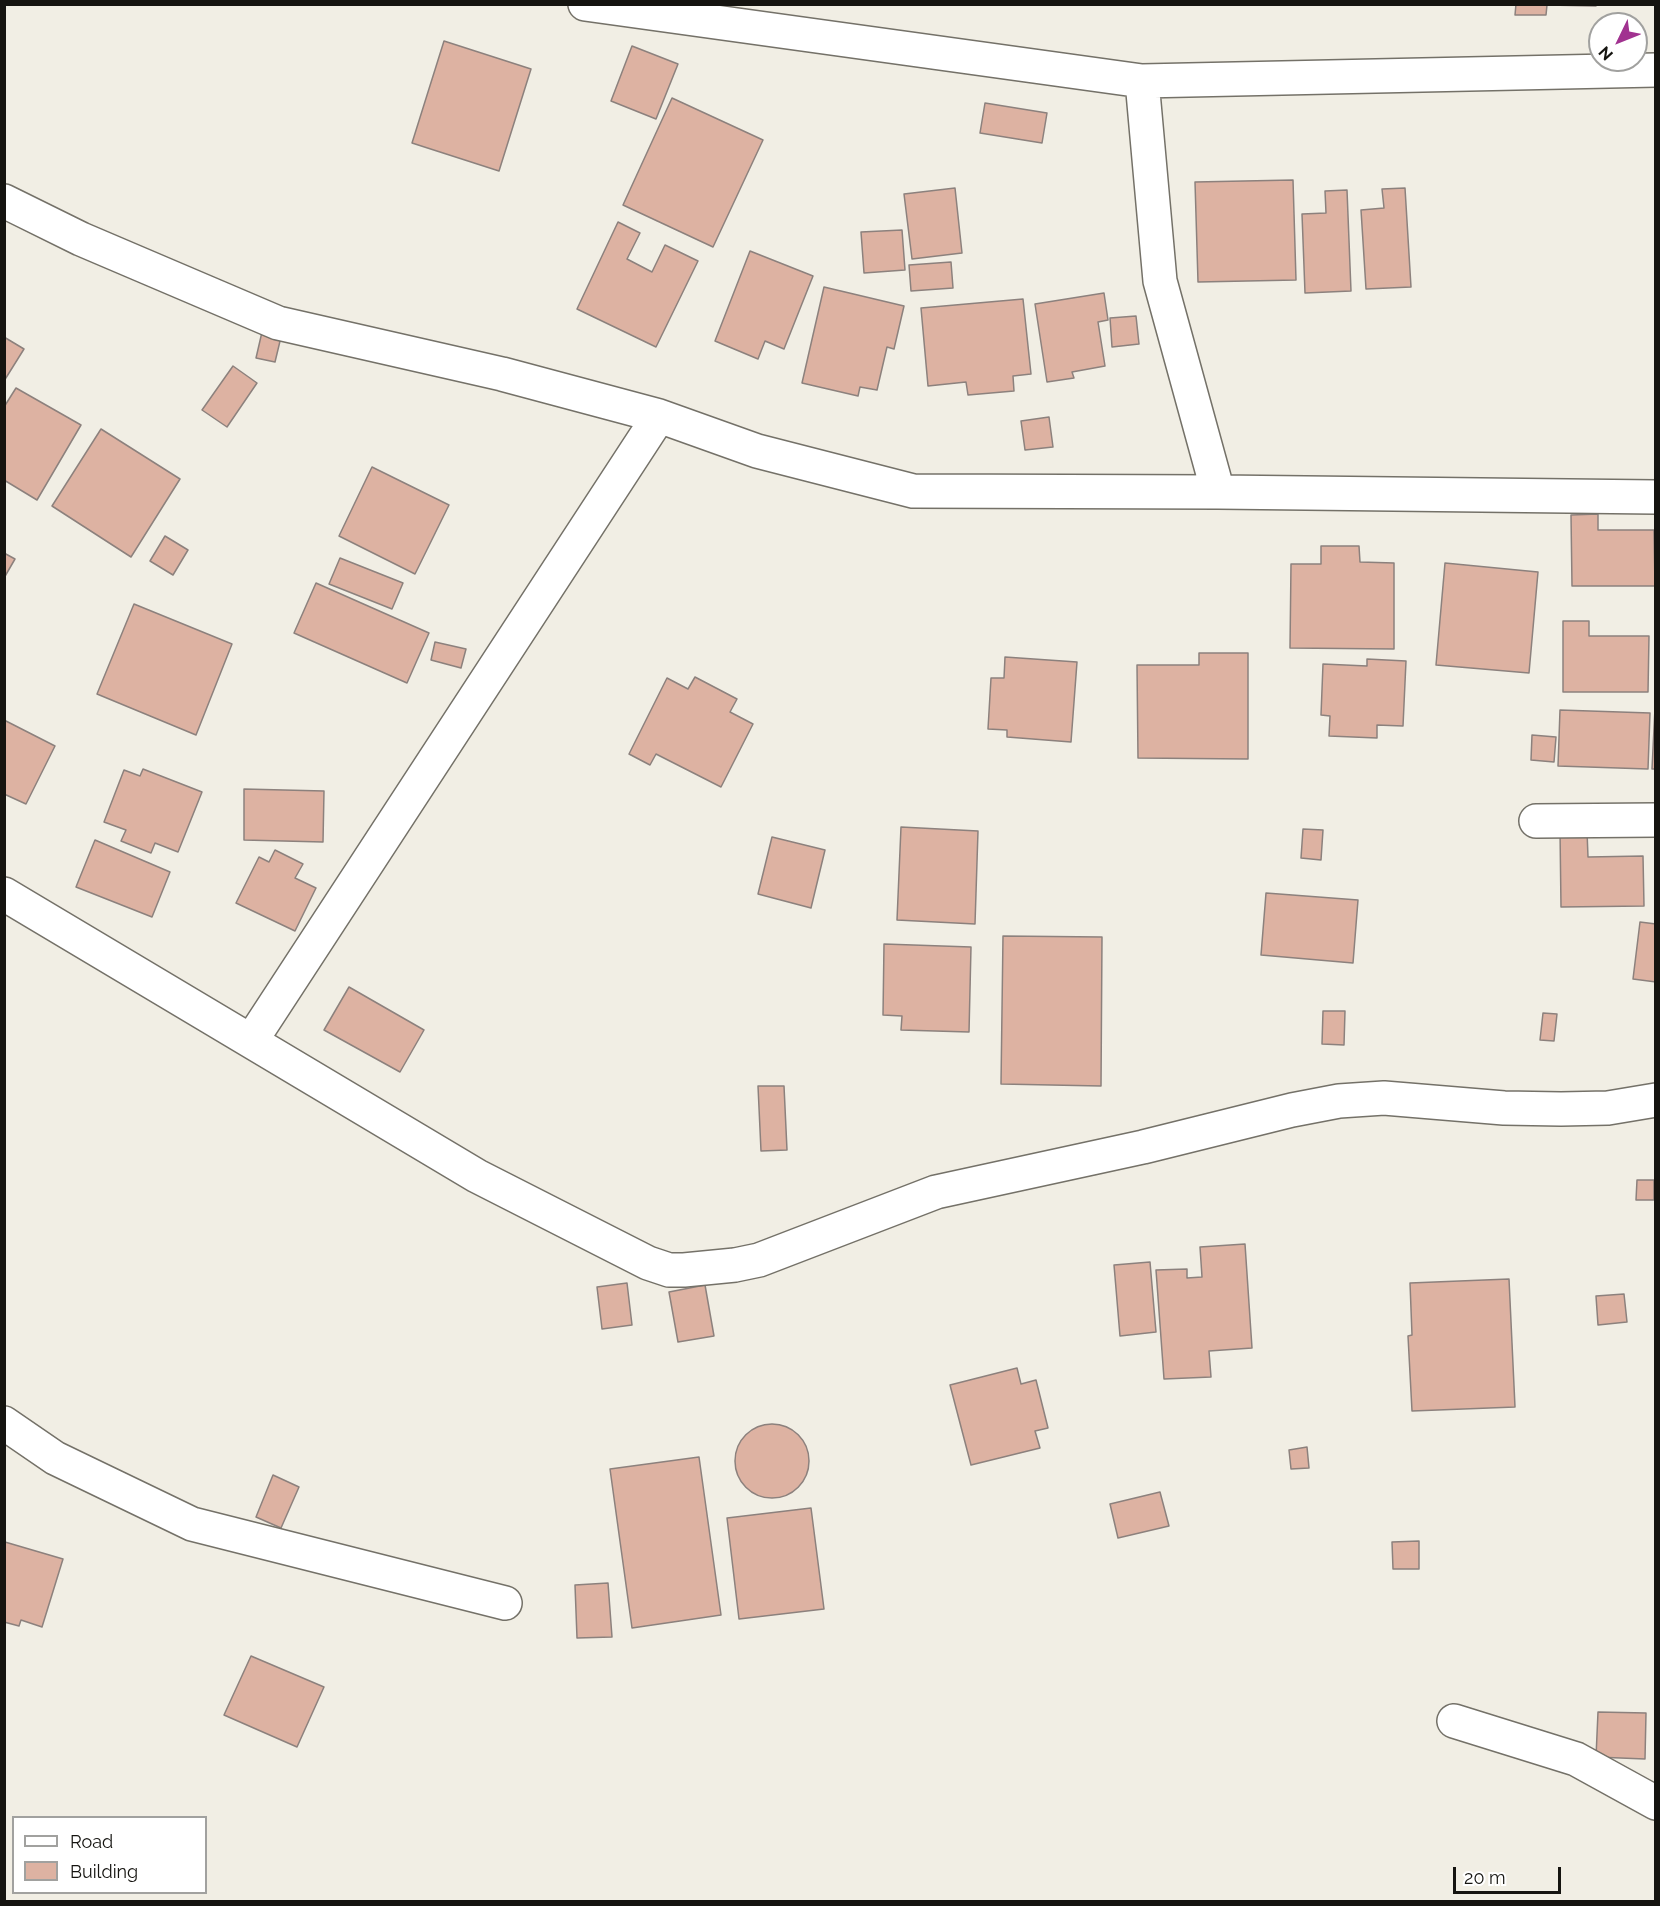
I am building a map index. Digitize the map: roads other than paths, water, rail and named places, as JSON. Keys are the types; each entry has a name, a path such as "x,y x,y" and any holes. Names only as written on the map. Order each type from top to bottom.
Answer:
{"street":[{"path":"585,4 1142,81 1656,70"},
{"path":"1142,81 1160,281 1218,492"},
{"path":"4,201 81,239 278,323 502,375 659,416 757,451 913,491 1656,496"},
{"path":"251,1041 659,416"},
{"path":"1536,821 1656,820"},
{"path":"4,894 477,1176 648,1263 669,1270 735,1265 759,1260 936,1192 1339,1101 1384,1098 1504,1108 1562,1109 1608,1108 1656,1100"},
{"path":"4,1423 55,1458 192,1524 505,1603"},
{"path":"1454,1721 1576,1759 1656,1803"}]}
